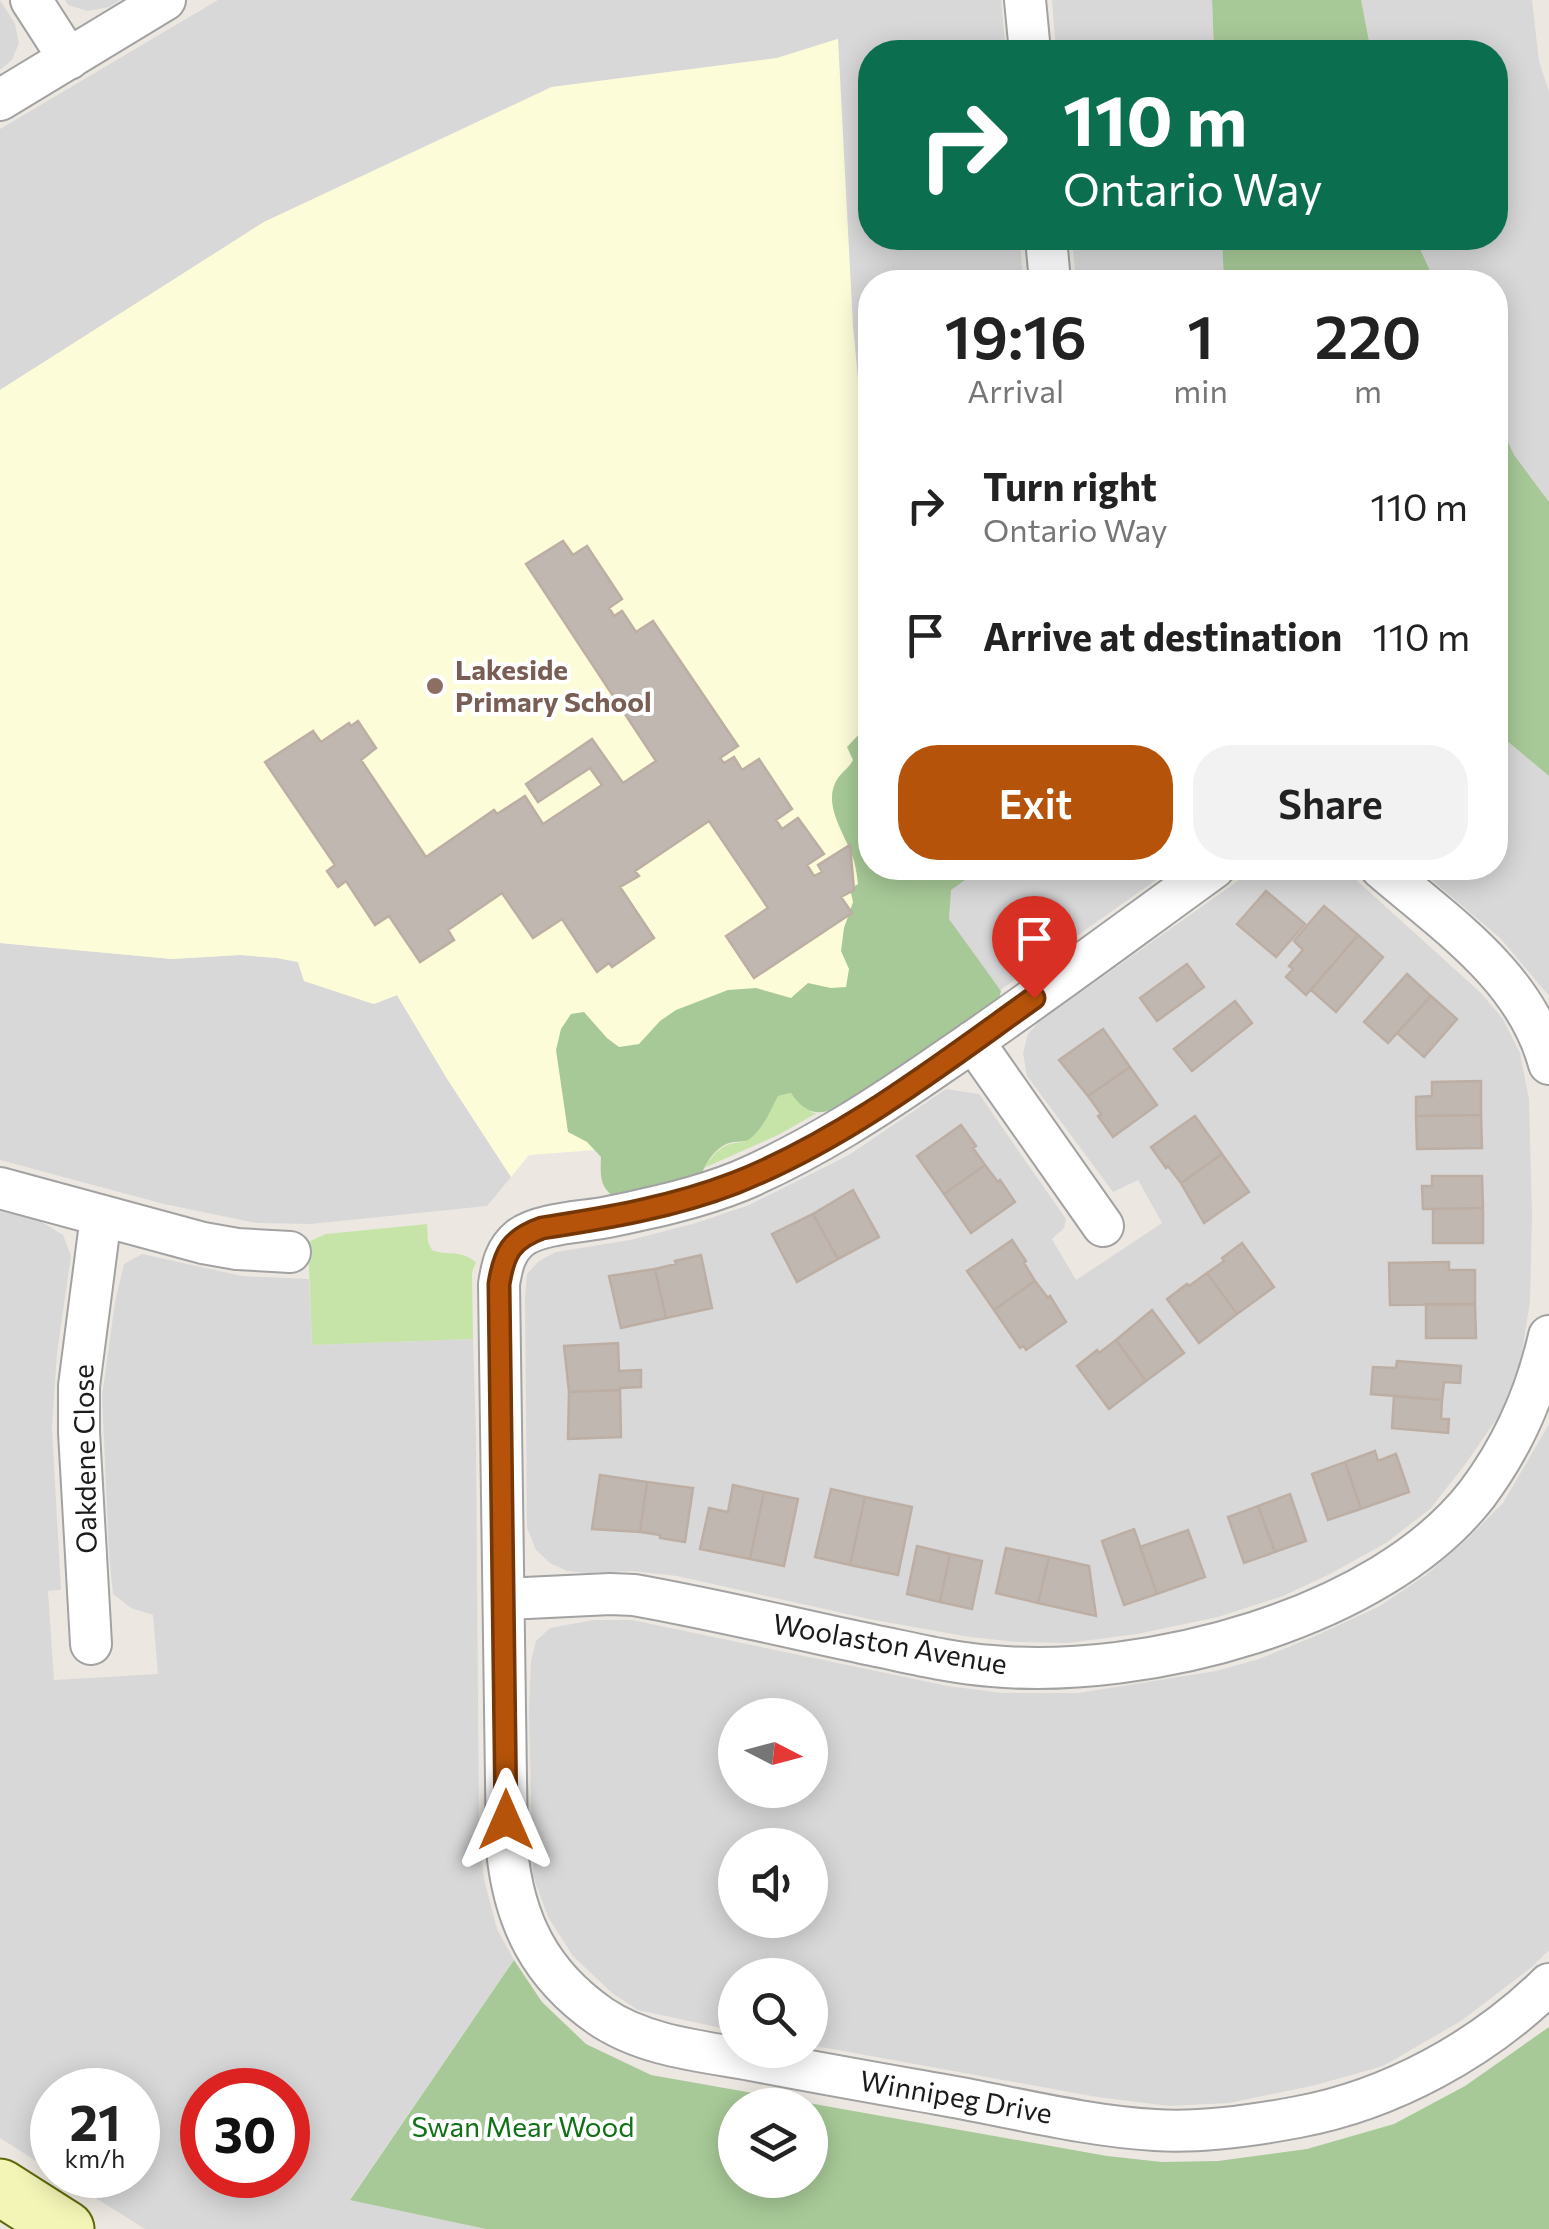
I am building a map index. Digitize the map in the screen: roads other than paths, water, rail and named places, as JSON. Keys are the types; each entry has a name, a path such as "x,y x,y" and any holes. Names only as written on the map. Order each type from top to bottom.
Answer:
{"street":[{"path":"30,0 69,59"},
{"path":"0,100 166,0"},
{"path":"1025,0 1029,40"},
{"path":"1103,1226 973,1041 1197,880"},
{"path":"1395,880 1504,978 1532,1017 1549,1064"},
{"name":"Winnipeg Drive","path":"973,1041 856,1120 738,1182 670,1203 524,1234 502,1262 499,1284 507,1850 518,1914 552,1972 574,1996 602,2017 665,2044 1096,2122 1184,2131 1300,2117 1376,2094 1462,2052 1549,1984"},
{"path":"0,1188 203,1243 290,1252"},
{"name":"Oakdene Close","path":"91,1644 80,1386 101,1216"},
{"name":"Woolaston Avenue","path":"505,1599 634,1596 934,1658 992,1666 1076,1668 1241,1638 1330,1603 1413,1554 1447,1526 1476,1495 1521,1425 1549,1336"},
{"path":"0,2187 66,2229"}],"place":[{"name":"Lakeside Primary School","path":"435,686"}],"park label":[{"name":"Swan Mear Wood","path":"523,2127"}]}
